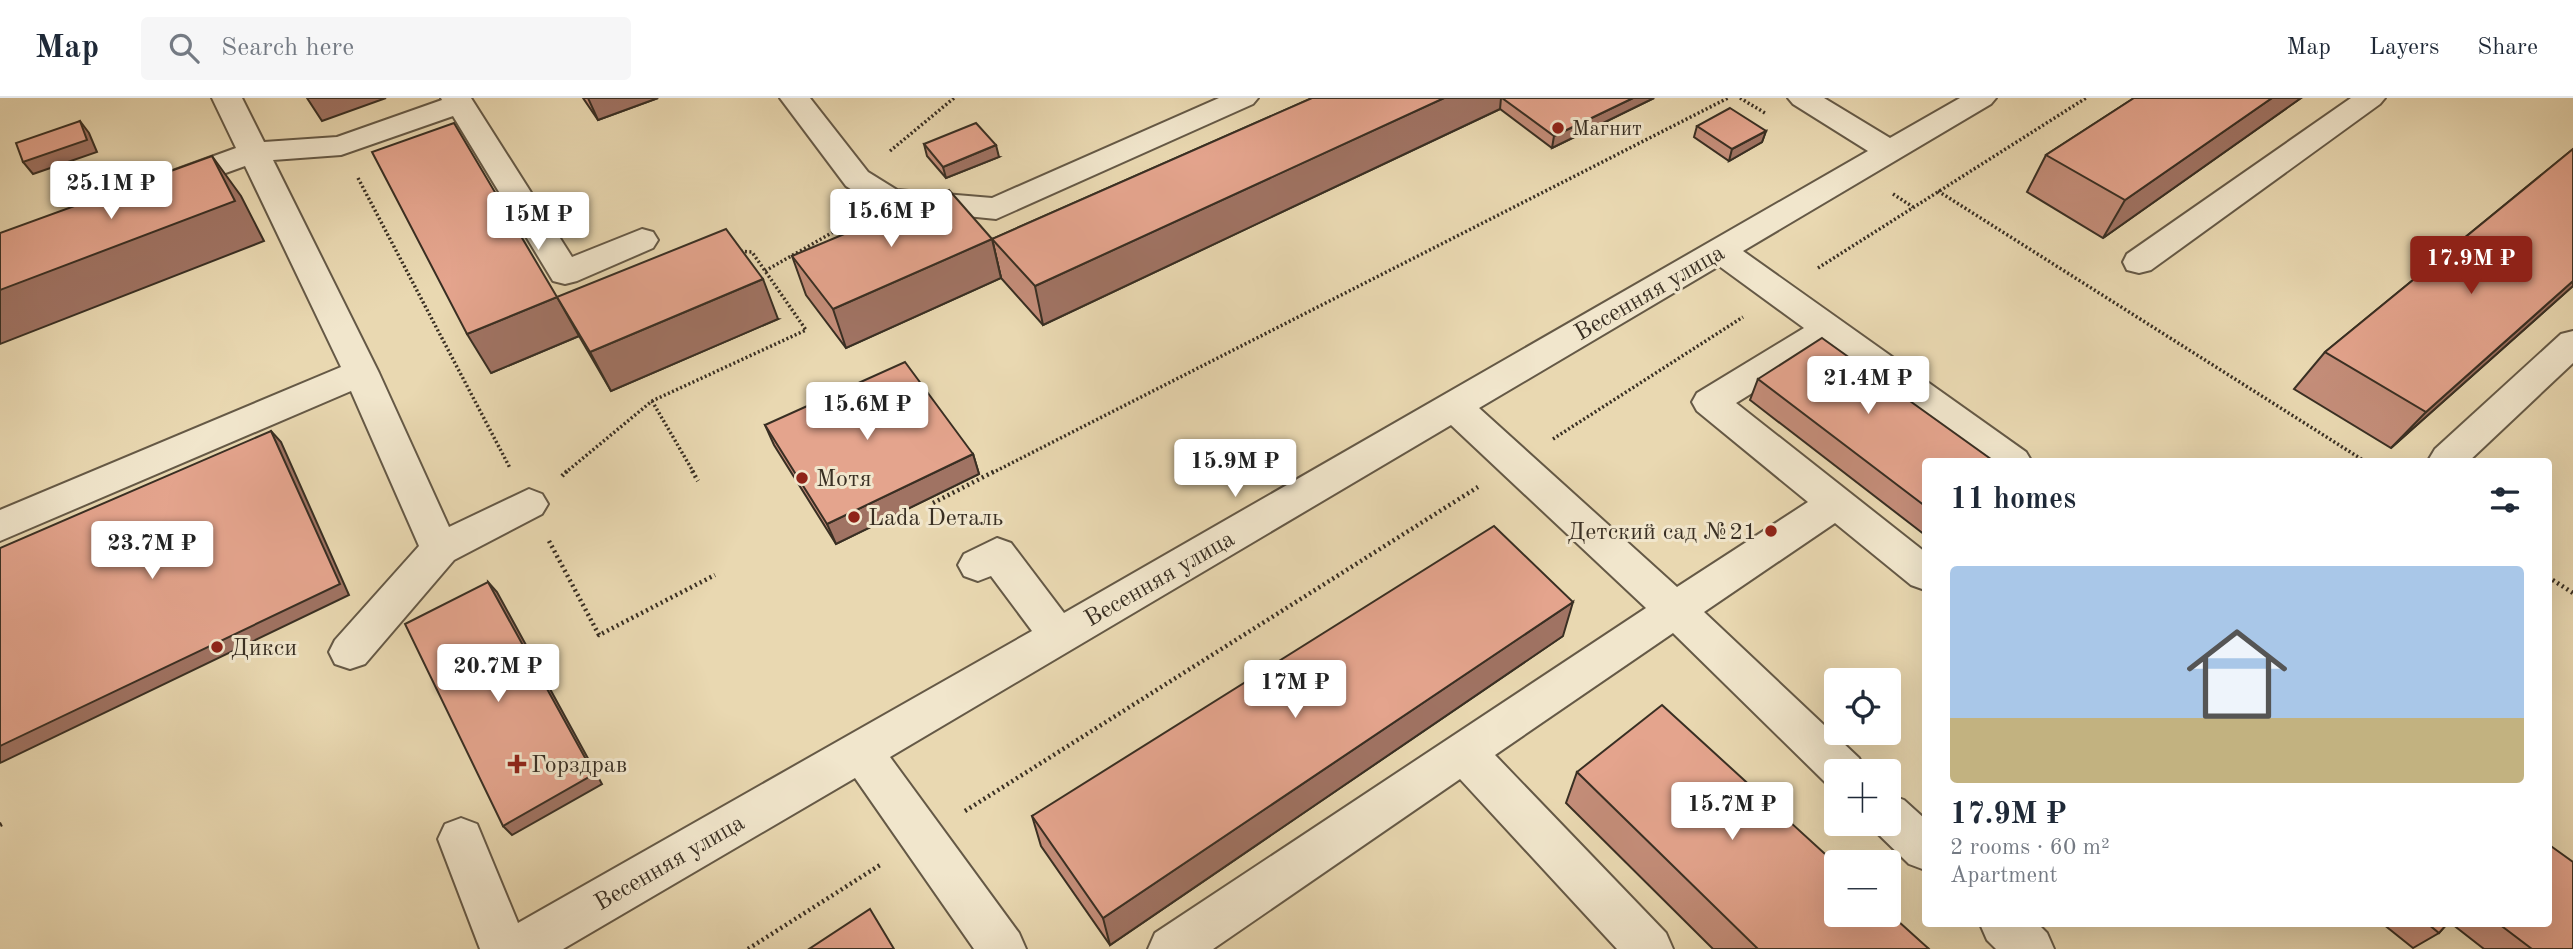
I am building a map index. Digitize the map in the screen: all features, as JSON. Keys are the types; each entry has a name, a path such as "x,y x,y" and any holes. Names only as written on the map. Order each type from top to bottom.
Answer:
{"street":[{"path":"227,98 361,373 440,549"},
{"path":"795,98 857,179 889,200 996,209 1243,98"},
{"path":"1803,98 1890,151"},
{"name":"Весенняя улица","path":"517,949 1059,637 1981,98"},
{"path":"2139,262 2370,98"},
{"path":"140,194 255,152 341,146 458,101 565,273 642,240"},
{"path":"1720,251 2007,458"},
{"path":"1829,329 1710,402 1922,572"},
{"path":"2449,458 2573,342"},
{"path":"0,526 361,373"},
{"path":"1453,405 1675,610 1830,759"},
{"path":"1172,949 1463,751 1836,503"},
{"path":"350,652 440,549 529,504"},
{"path":"978,565 997,554 1059,637"},
{"path":"1463,751 1649,949"},
{"path":"861,752 1002,949"},
{"path":"1901,826 1922,846"},
{"path":"461,839 504,949"},
{"path":"2007,927 2030,949"}],"path":[{"path":"857,179 954,98"},
{"path":"933,503 1728,98"},
{"path":"748,949 2086,98"},
{"path":"341,146 599,635 715,575"},
{"path":"1938,191 2360,458"},
{"path":"765,271 889,200"},
{"path":"529,504 652,401 806,330 752,252 724,249"},
{"path":"652,401 698,481"},
{"path":"2552,580 2573,593"}],"building":[{"path":"1312,98 1444,98 1035,286 992,239"},
{"path":"1502,98 1633,98 1554,136"},
{"path":"2134,98 2272,98 2125,200 2046,155"},
{"path":"1730,108 1766,131 1732,149 1697,126"},
{"path":"80,121 87,140 23,162 16,143"},
{"path":"454,123 557,297 467,334 372,152"},
{"path":"976,123 996,145 943,167 924,144"},
{"path":"2573,149 2573,281 2426,412 2325,352"},
{"path":"212,156 235,201 0,290 0,233"},
{"path":"949,190 992,239 833,309 792,256"},
{"path":"726,229 763,279 590,352 557,297"},
{"path":"1822,338 1989,458 1922,458 1922,504 1758,379"},
{"path":"905,362 973,454 827,524 765,425"},
{"path":"271,431 340,584 0,746 0,548"},
{"path":"1494,526 1573,602 1103,918 1032,816"},
{"path":"488,582 594,774 503,826 405,624"},
{"path":"1662,705 1824,853 1824,927 1901,927 1901,924 1929,949 1758,949 1577,772"},
{"path":"2552,847 2573,862 2573,949 2532,949 2503,927 2552,927"},
{"path":"870,909 894,949 809,949"},
{"path":"2432,927 2444,927 2439,933"}],"place":[{"name":"Магнит","path":"1558,128"},
{"name":"Мотя","path":"802,478"},
{"name":"Lada Dеталь","path":"854,517"},
{"name":"Детский сад №21","path":"1771,531"},
{"name":"Дикси","path":"217,647"},
{"name":"Горздрав","path":"517,764"}]}
